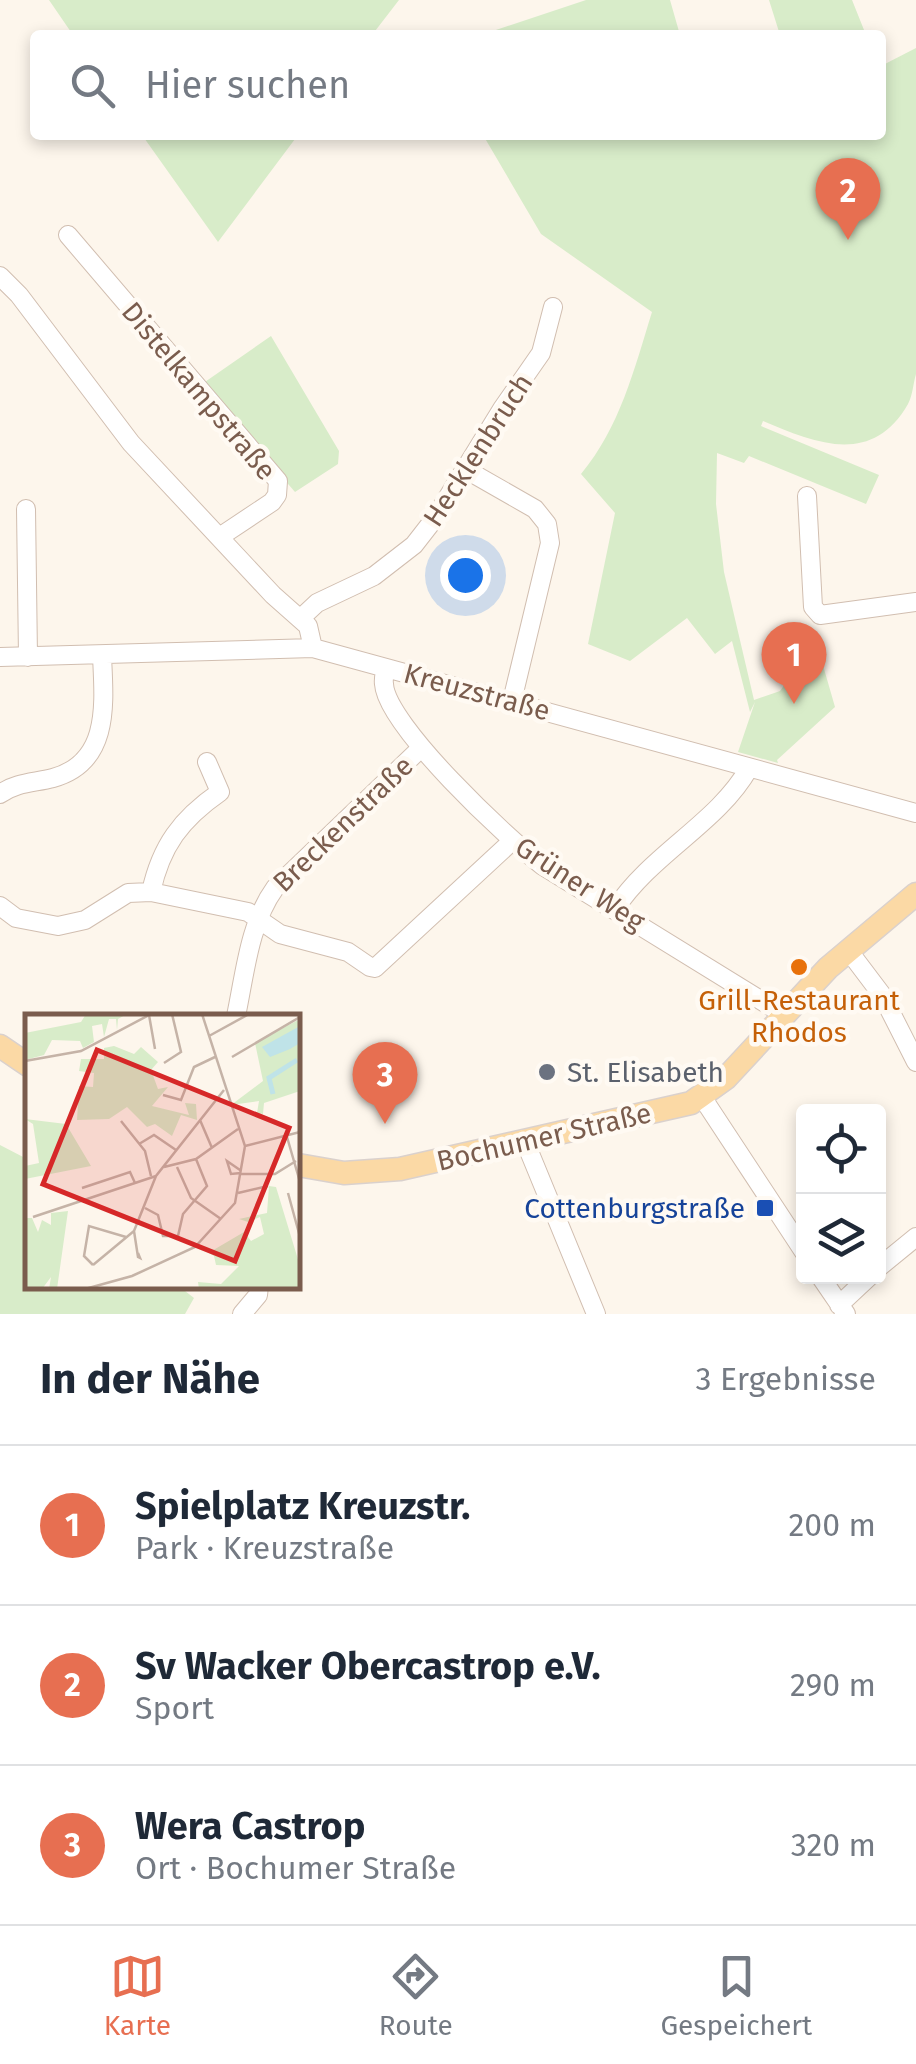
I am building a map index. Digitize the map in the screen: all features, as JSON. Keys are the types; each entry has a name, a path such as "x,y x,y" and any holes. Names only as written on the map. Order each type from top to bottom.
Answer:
{"main road":[{"name":"Bochumer Straße","path":"300,1165 344,1173 388,1171 672,1109 702,1098 726,1078 848,950 916,894"},
{"path":"0,1046 25,1063"}],"street":[{"name":"Distelkampstraße","path":"68,235 278,481 277,496 272,502 220,536"},
{"path":"0,276 131,443 273,594 301,618 311,632 313,648"},
{"name":"Hecklenbruch","path":"301,618 317,603 374,576 414,545 541,353 553,307"},
{"path":"465,469 543,516 550,534 540,593 512,701"},
{"path":"808,496 813,608 820,615 916,602"},
{"path":"26,510 28,656"},
{"name":"Kreuzstraße","path":"0,657 313,648 916,813"},
{"path":"0,794 18,784 56,777 82,762 93,750 104,712 102,656"},
{"name":"Grüner Weg","path":"386,668 384,684 388,698 420,748 511,842 543,866 783,1014"},
{"name":"Breckenstraße","path":"236,1014 259,919 275,888 420,748"},
{"path":"151,892 168,841 184,820 220,792 206,762"},
{"path":"615,909 633,882 731,796 750,768"},
{"path":"0,906 16,918 58,926 85,920 128,893 151,892 248,912 280,934 348,952 370,967 379,967 511,842"},
{"path":"848,950 882,995 916,1062"},
{"path":"702,1098 796,1240"},
{"path":"524,1139 596,1314"},
{"path":"886,1261 916,1237"},
{"path":"825,1284 842,1310 863,1284"},
{"path":"242,1314 259,1289"}],"green space":[{"path":"49,0 399,0 376,30 70,30"},
{"path":"586,0 670,0 679,30 496,30"},
{"path":"769,0 852,0 864,30 778,30"},
{"path":"916,48 916,374 910,400 894,424 860,443 822,442 763,421 761,426 879,475 866,504 749,456 744,463 717,453 716,504 724,572 754,700 780,691 816,641 835,707 778,763 738,752 755,702 750,712 732,641 715,654 687,618 630,661 588,644 615,513 581,474 616,417 652,312 541,234 486,140 886,140 886,63"},
{"path":"146,140 294,140 218,242"},
{"path":"271,336 339,451 338,464 295,492 202,384"},
{"path":"0,1145 25,1158 25,1289 183,1289 194,1298 185,1314 0,1314"}],"place":[{"name":"Sv Wacker Obercastrop e.V.","path":"848,240"},
{"name":"Spielplatz Kreuzstr.","path":"794,704"},
{"name":"Grill-Restaurant Rhodos","path":"799,967"},
{"name":"St. Elisabeth","path":"547,1072"},
{"name":"Wera Castrop","path":"385,1124"},
{"name":"Cottenburgstraße","path":"765,1208"}]}
